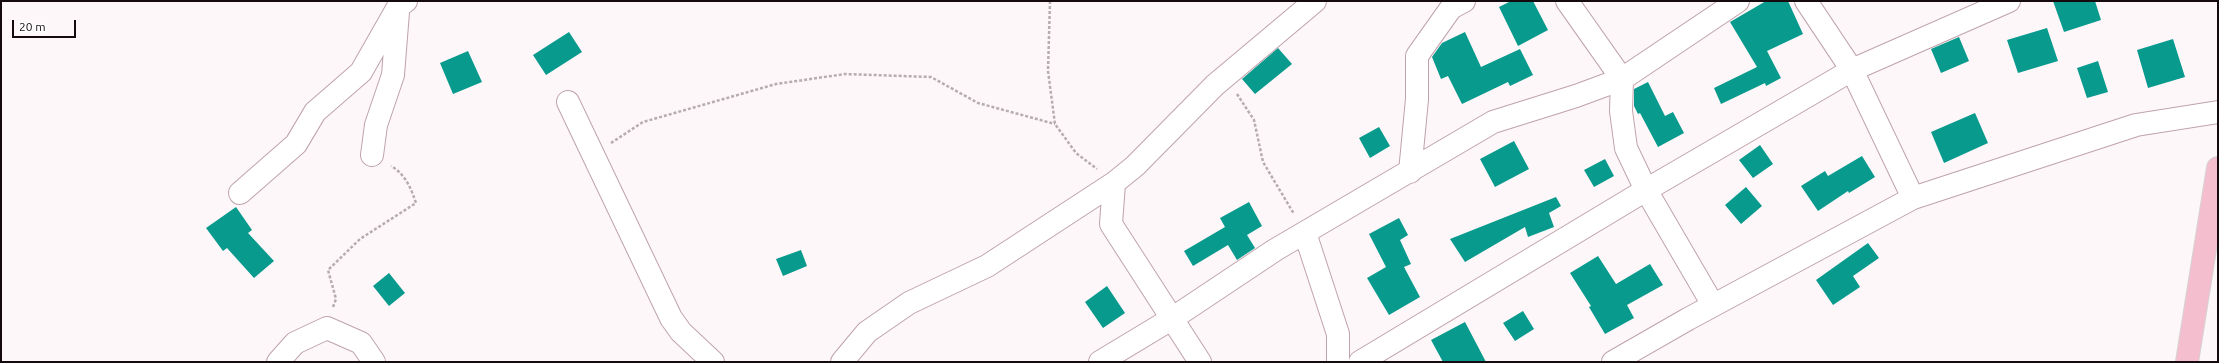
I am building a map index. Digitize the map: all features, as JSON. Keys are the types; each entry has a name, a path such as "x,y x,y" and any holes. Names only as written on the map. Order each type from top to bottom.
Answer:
{"main road":[{"path":"2187,362 2212,236 2218,168"}],"street":[{"path":"842,362 867,332 909,303 987,266 1114,183 1135,166 1226,76 1315,1"},
{"path":"1410,172 1417,99 1417,56 1451,8 1464,1"},
{"path":"1567,1 1622,78 1621,111 1626,148 1646,190 1713,305"},
{"path":"1100,362 1172,318 1275,250 1493,122 1576,96 1622,78 1738,1"},
{"path":"1806,1 1852,70 1913,198"},
{"path":"1360,362 1646,190 1852,70 2009,1"},
{"path":"372,155 376,125 393,75 402,4"},
{"path":"240,193 296,144 315,112 361,72 402,4"},
{"path":"568,102 671,318 681,332 713,362"},
{"path":"1613,362 1713,305 1913,198 2136,125 2218,112"},
{"path":"1114,183 1111,224 1200,362"},
{"path":"1305,233 1338,334 1338,362"},
{"path":"278,362 295,343 327,328 361,344 374,362"}],"path":[{"path":"1050,1 1048,71 1056,124 1076,153 1114,183"},
{"path":"594,154 643,122 776,84 845,74 931,77 978,103 1056,124"},
{"path":"1226,76 1254,120 1263,162 1305,233"},
{"path":"327,328 336,299 328,270 360,239 416,202 411,188 400,171 372,155"}],"building":[{"path":"1511,1 1533,1 1548,30 1518,46 1499,7"},
{"path":"1766,1 1788,1 1803,34 1767,51 1781,78 1766,86 1765,83 1721,104 1714,88 1757,67 1730,22"},
{"path":"2053,1 2095,1 2101,20 2064,32"},
{"path":"2047,28 2058,61 2018,73 2007,40"},
{"path":"569,32 582,52 546,75 533,55"},
{"path":"1465,32 1481,67 1520,49 1533,75 1510,86 1508,82 1462,104 1448,76 1441,79 1432,57 1442,43"},
{"path":"1959,37 1969,61 1941,73 1931,49"},
{"path":"2173,39 2185,77 2148,88 2137,50"},
{"path":"1278,48 1292,64 1255,94 1242,79"},
{"path":"468,51 482,82 453,94 440,63"},
{"path":"2098,61 2108,92 2087,98 2077,68"},
{"path":"1648,82 1665,116 1673,112 1684,133 1658,147 1640,113 1638,114 1634,106 1634,89"},
{"path":"1975,113 1988,143 1944,163 1931,132"},
{"path":"1379,127 1390,146 1370,158 1359,138"},
{"path":"1514,141 1529,169 1495,187 1480,159"},
{"path":"1760,145 1773,164 1753,178 1739,160"},
{"path":"1862,156 1875,177 1849,193 1848,191 1818,211 1801,186 1825,171 1828,176"},
{"path":"1605,159 1614,176 1594,187 1584,170"},
{"path":"1746,187 1762,206 1741,224 1725,205"},
{"path":"1556,197 1561,206 1549,213 1554,227 1528,237 1525,227 1465,262 1450,239"},
{"path":"1249,202 1262,226 1247,235 1255,248 1237,260 1228,245 1193,266 1184,251 1225,227 1220,218"},
{"path":"236,207 252,230 248,233 274,261 254,278 227,248 223,251 206,228"},
{"path":"1399,218 1408,235 1400,240 1411,264 1404,267 1420,297 1389,315 1367,278 1386,267 1369,234"},
{"path":"1868,243 1879,258 1853,276 1860,287 1833,305 1816,280"},
{"path":"801,250 807,266 783,276 776,259"},
{"path":"1598,256 1616,284 1650,264 1663,285 1627,305 1634,318 1605,334 1589,307 1591,306 1570,273"},
{"path":"389,273 405,293 389,306 373,286"},
{"path":"1107,286 1125,313 1103,328 1085,302"},
{"path":"1523,311 1534,329 1515,341 1503,323"},
{"path":"1465,322 1486,362 1443,362 1431,340"}]}
